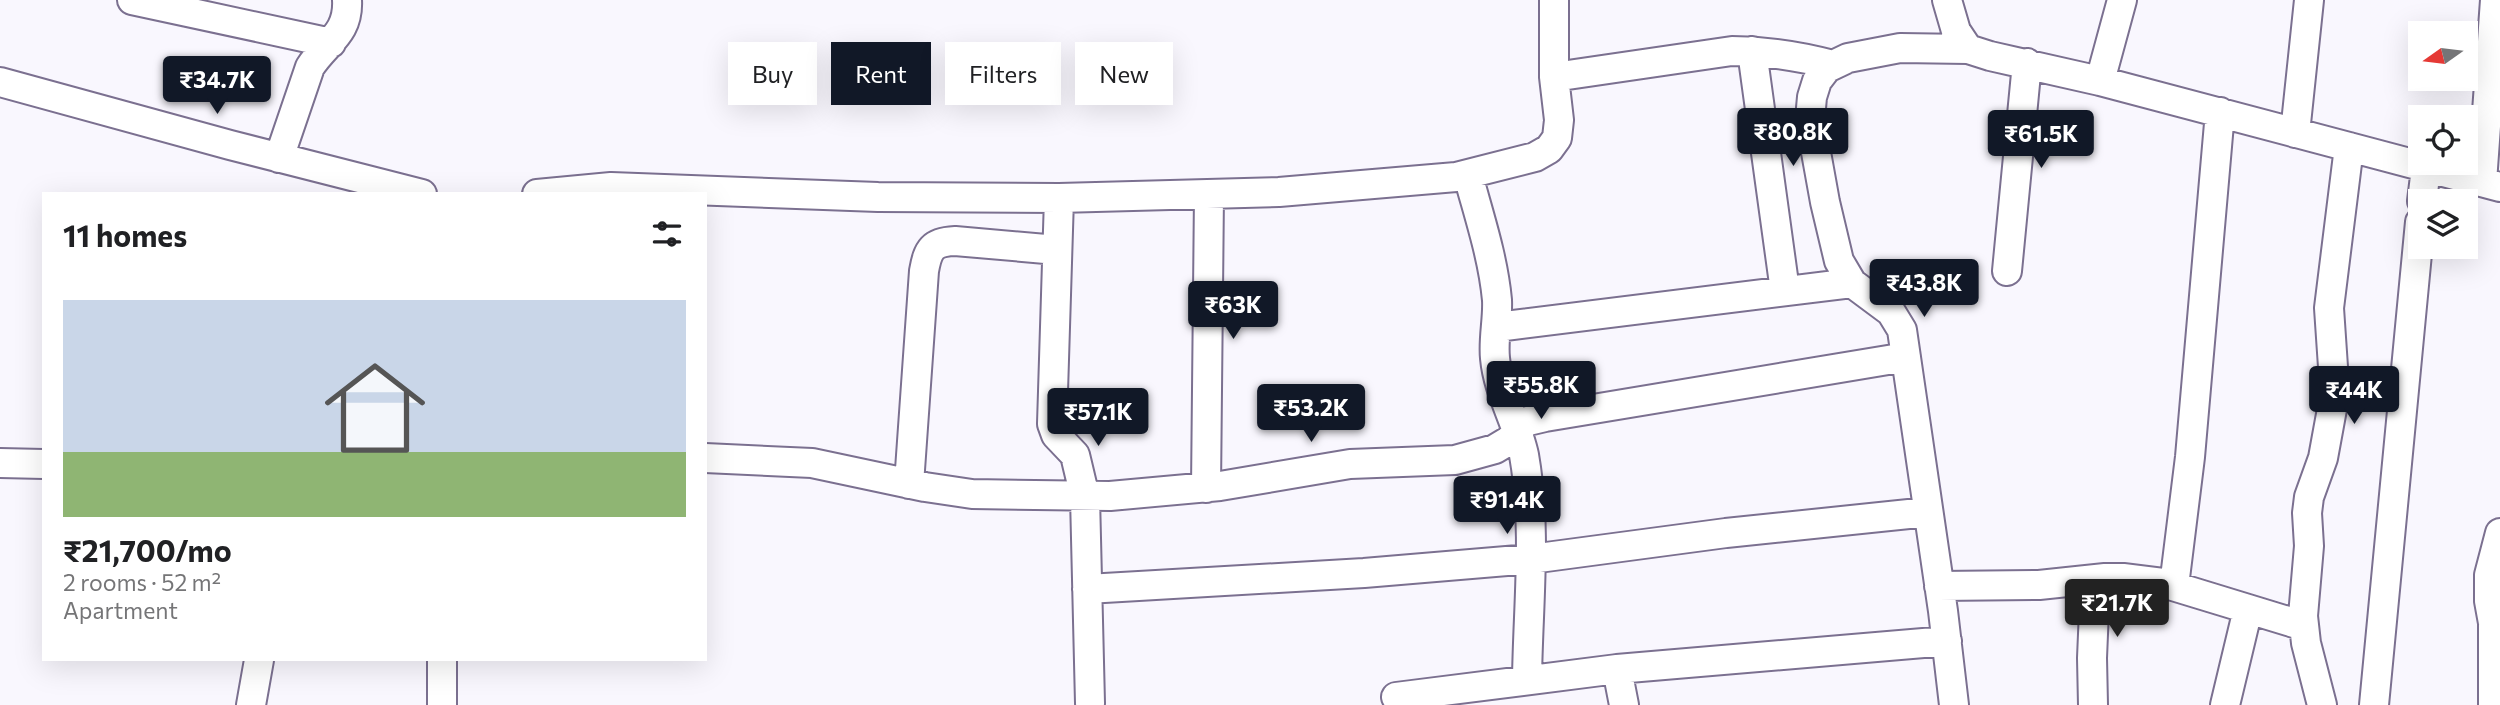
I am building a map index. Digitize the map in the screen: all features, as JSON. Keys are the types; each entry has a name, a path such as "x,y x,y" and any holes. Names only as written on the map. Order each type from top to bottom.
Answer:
{"street":[{"path":"279,158 310,67 343,28 348,10 347,0"},
{"path":"707,192 1059,198 1357,187 1468,175 1535,157 1549,149 1557,138 1559,120 1554,77 1554,0"},
{"path":"1947,0 1956,31 1968,49"},
{"path":"2100,81 2122,0"},
{"path":"2295,133 2309,0"},
{"path":"2457,175 2491,184 2495,0"},
{"path":"144,1 331,43"},
{"path":"1954,705 1902,330 1891,312 1852,283 1839,261 1825,202 1810,119 1812,97 1827,68 1848,58 1900,48 1968,49 2408,162"},
{"path":"1554,77 1732,51 1790,54 1833,65"},
{"path":"1752,51 1784,291"},
{"path":"2007,271 2027,63"},
{"path":"0,82 279,158 329,182 406,192"},
{"path":"2174,586 2190,457 2220,112"},
{"path":"2322,705 2311,668 2304,625 2309,546 2307,513 2309,497 2323,458 2332,408 2333,368 2329,308 2349,147"},
{"path":"1468,175 1494,279 1497,327 1494,356 1517,428 1530,505 1527,679"},
{"path":"556,192 602,187 691,192"},
{"path":"1206,488 1209,194"},
{"path":"1059,198 1052,424 1056,435 1075,455 1085,497 1090,704"},
{"path":"909,484 924,271 931,248 942,242 956,241 1057,250"},
{"path":"2374,705 2416,259"},
{"path":"1497,327 1852,283"},
{"path":"707,458 812,463 909,484 972,494 1085,497 1206,488 1350,464 1455,460 1495,449 1510,440 1517,428 1528,421 1545,417 1906,357"},
{"path":"0,463 42,464"},
{"path":"1087,589 1363,573 1531,559 1714,534 1928,512"},
{"path":"2493,705 2494,601 2489,575 2500,533"},
{"path":"1939,586 2039,585 2123,578 2174,586 2304,625"},
{"path":"2089,580 2094,610 2093,705"},
{"path":"2225,705 2248,609"},
{"path":"1396,697 1618,669 1947,641"},
{"path":"251,705 258,661"},
{"path":"442,661 442,705"},
{"path":"1618,669 1624,705"}]}
